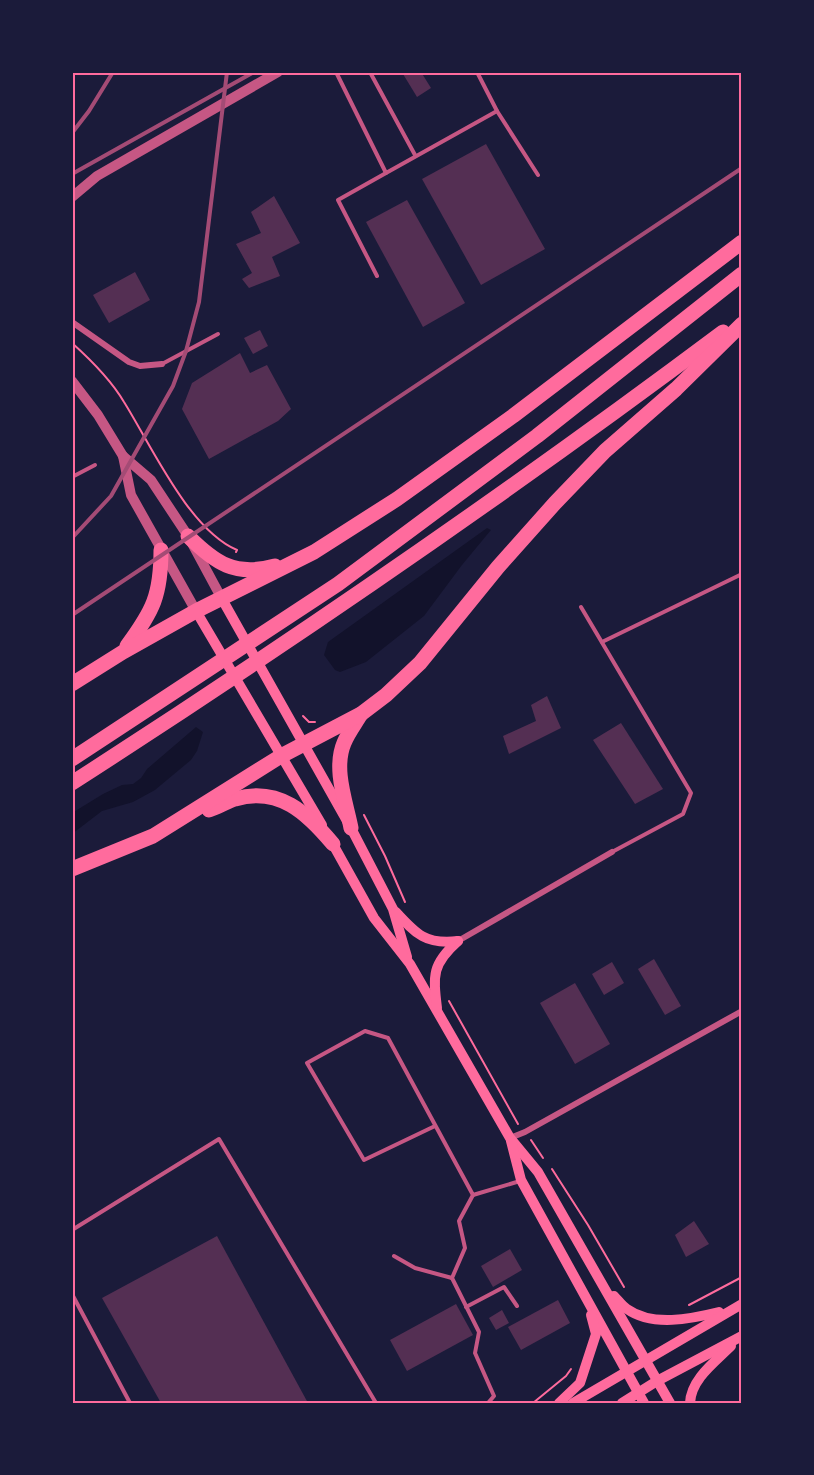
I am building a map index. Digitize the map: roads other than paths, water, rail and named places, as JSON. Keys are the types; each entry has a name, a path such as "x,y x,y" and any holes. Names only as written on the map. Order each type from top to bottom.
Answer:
{"highway":[{"path":"72,684 193,606 219,592 315,552 397,500 458,457 742,242"},
{"path":"72,759 338,584 537,436 742,274"},
{"path":"72,783 178,715 340,605 742,317"},
{"path":"72,869 144,840 281,756 361,714 386,695 420,663 531,528 597,458 676,389 742,324"},
{"path":"188,536 214,560 244,571 274,567 315,552"},
{"path":"123,652 148,617 158,593 161,550"},
{"path":"351,828 340,764 343,746 361,714"},
{"path":"180,820 234,799 269,796 301,810 312,819 333,844"}],"main road":[{"path":"219,592 351,828 393,909 410,964"},
{"path":"193,606 374,918 410,964 510,1138 538,1172 670,1403"},
{"path":"393,909 414,932 427,939 442,943 458,941"},
{"path":"437,1014 434,982 439,961 458,941"},
{"path":"510,1138 521,1180 644,1403"},
{"path":"605,1287 627,1310 649,1318 689,1319 737,1307"},
{"path":"559,1403 580,1383 596,1334 587,1300"},
{"path":"573,1403 737,1307"},
{"path":"622,1403 657,1381 742,1336"},
{"path":"690,1403 690,1396 704,1372 742,1336"}],"street":[{"path":"72,197 97,176 278,72"},
{"path":"72,322 129,362 140,366 162,364"},
{"path":"72,381 98,415 123,456 151,480 188,536 219,592"},
{"path":"123,456 131,495 193,606"},
{"path":"458,941 612,852"},
{"path":"510,1138 525,1132 742,1011"}],"lane":[{"path":"336,72 386,173"},
{"path":"477,72 497,111 538,175"},
{"path":"371,74 415,155"},
{"path":"377,276 338,200 497,111"},
{"path":"162,364 218,334"},
{"path":"72,477 94,465"},
{"path":"602,642 742,574"},
{"path":"581,607 691,793 683,814 612,852"},
{"path":"435,1126 364,1160 307,1063 365,1031 388,1038 473,1195"},
{"path":"72,1230 219,1139 376,1403"},
{"path":"452,1278 465,1248 459,1221 473,1195 521,1180"},
{"path":"394,1256 415,1268 452,1278 479,1332 475,1353 494,1396 488,1403"},
{"path":"466,1307 504,1287 517,1306"},
{"path":"72,1294 130,1403"}],"railway":[{"path":"72,133 89,111 113,72"},
{"path":"72,538 111,496 173,386 186,351 199,302 227,72"},
{"path":"72,174 254,72"},
{"path":"72,615 742,168"}]}
